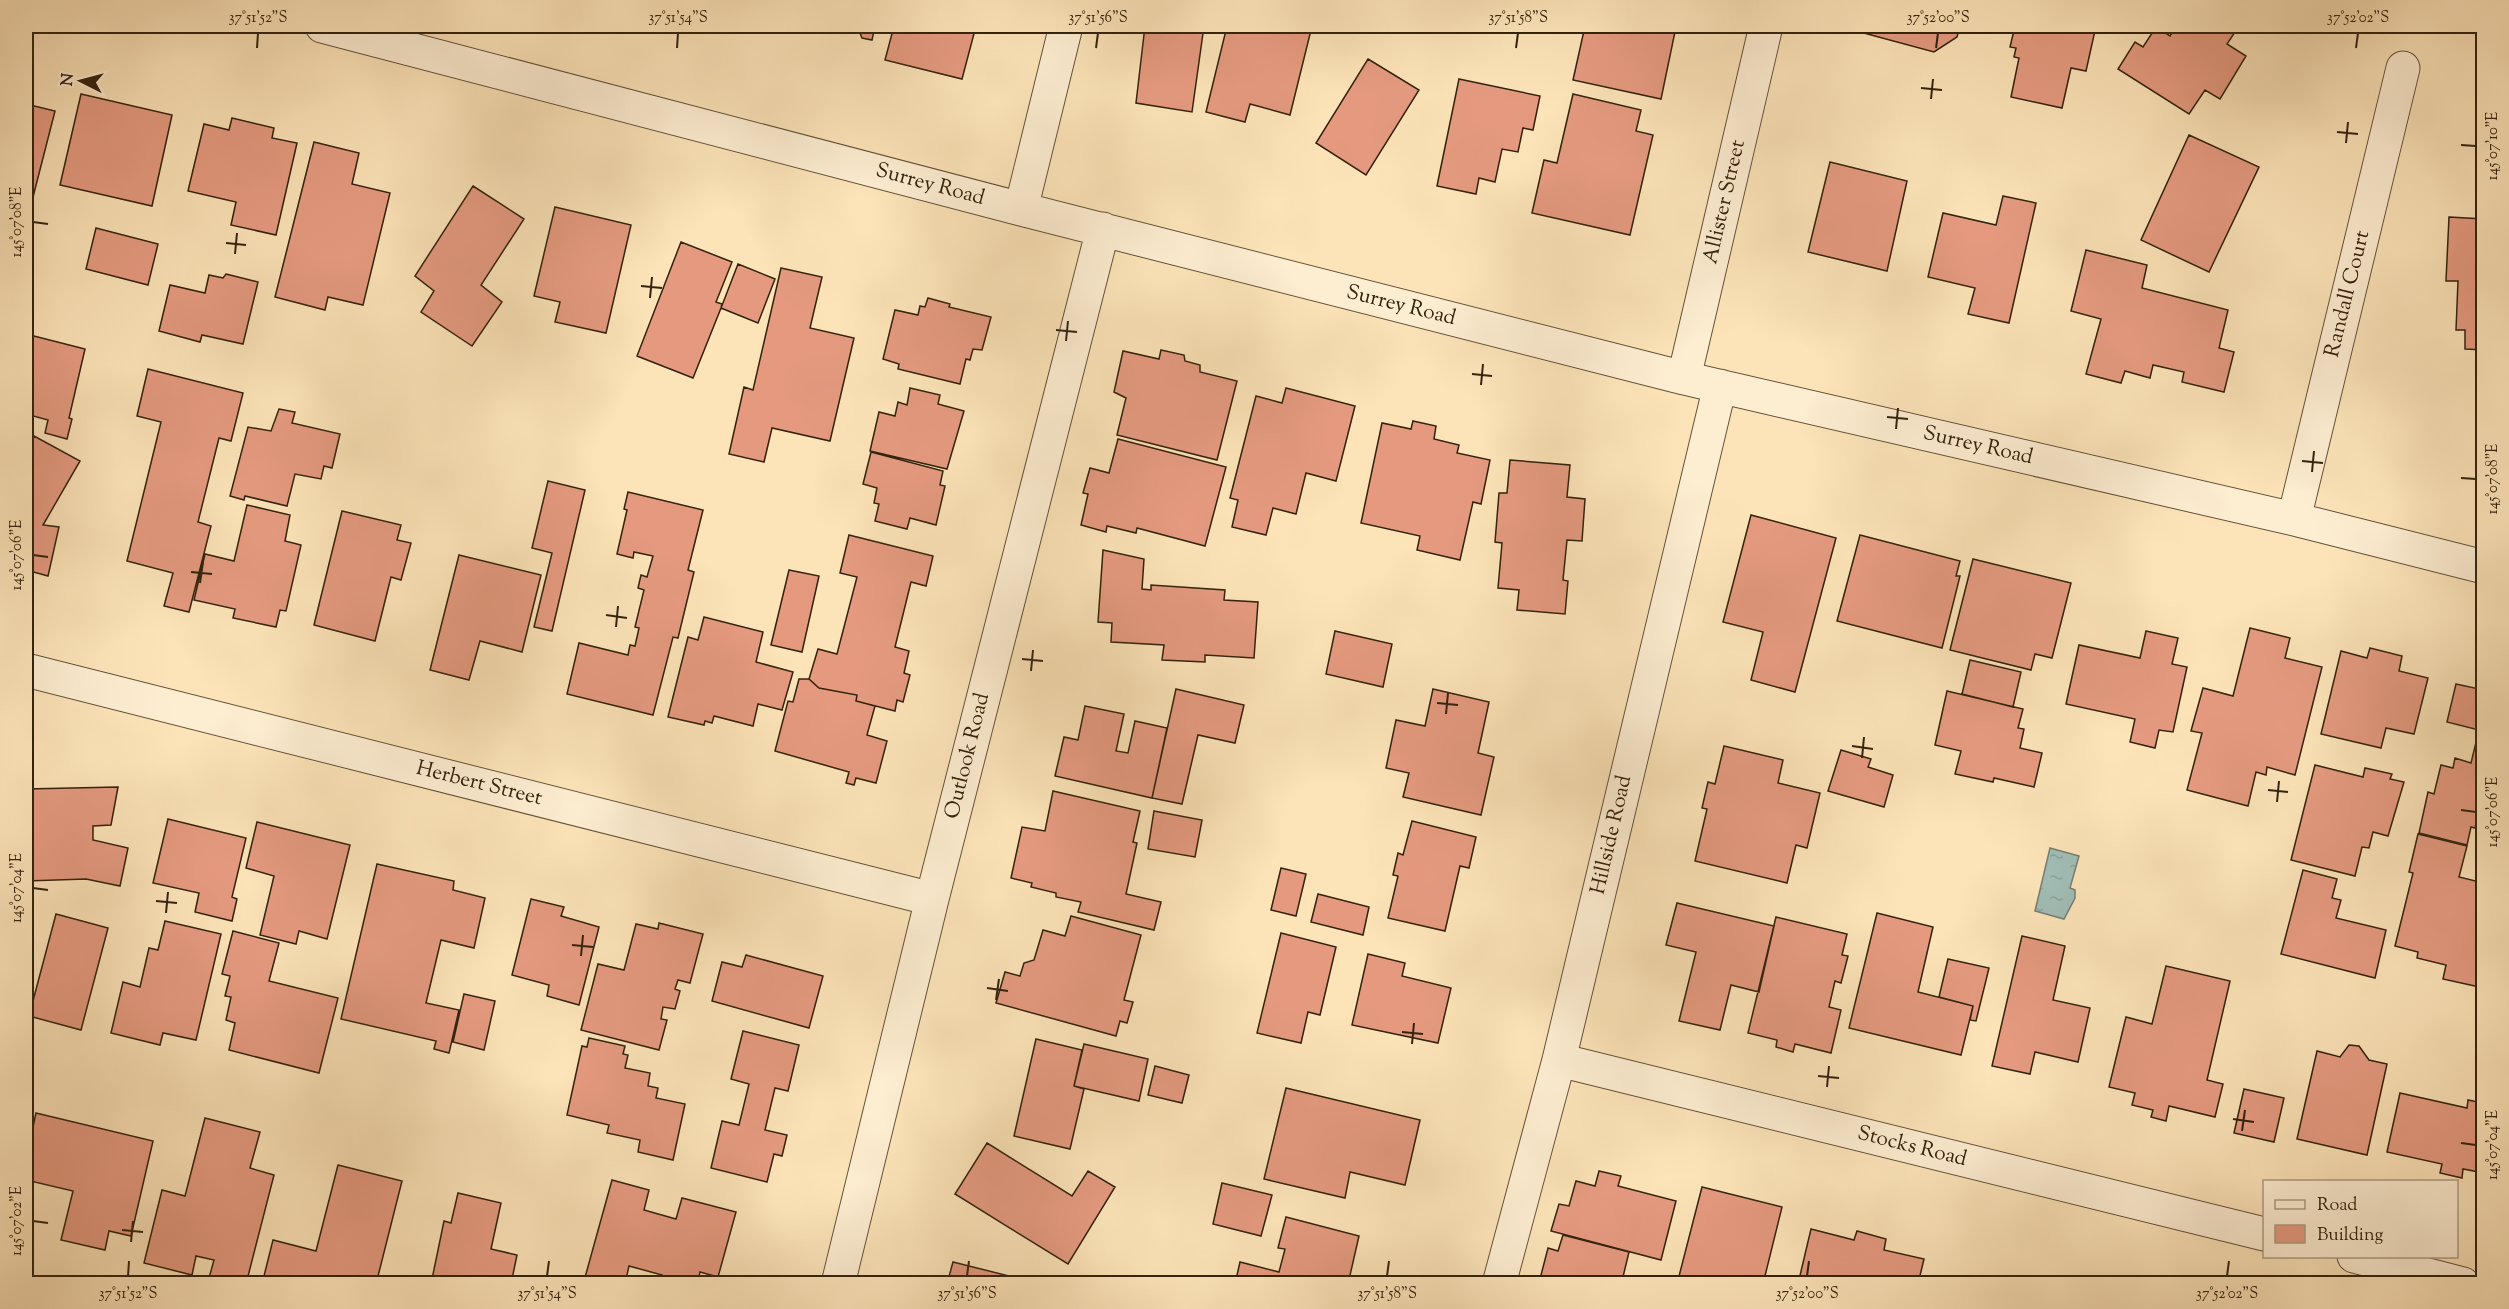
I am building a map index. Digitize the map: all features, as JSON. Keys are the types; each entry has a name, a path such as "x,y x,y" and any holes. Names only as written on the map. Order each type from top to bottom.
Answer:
{"street":[{"name":"Surrey Road","path":"322,26 1021,209 1684,378 2294,519 2484,567"},
{"path":"1021,209 1066,26"},
{"name":"Allister Street","path":"1684,378 1766,26"},
{"name":"Randall Court","path":"2294,519 2403,68"},
{"name":"Outlook Road","path":"838,1284 932,899 1103,229"},
{"name":"Hillside Road","path":"1499,1284 1559,1060 1720,386"},
{"name":"Herbert Street","path":"26,670 932,899"},
{"name":"Stocks Road","path":"1559,1060 2263,1234"},
{"path":"2358,1258 2463,1284"}],"water":[{"path":"2050,848 2079,856 2070,888 2075,890 2075,898 2064,919 2035,911"}],"building":[{"path":"810,26 875,26 872,40 862,38 860,33 837,27 835,32"},
{"path":"894,26 976,26 962,79 885,60"},
{"path":"1145,26 1204,26 1192,112 1136,103"},
{"path":"1227,26 1312,26 1290,115 1250,104 1245,122 1206,112"},
{"path":"1585,26 1676,27 1661,99 1573,80"},
{"path":"1862,26 1960,26 1957,37 1934,52 1860,32"},
{"path":"2015,26 2096,26 2086,71 2071,68 2062,108 2011,97 2019,58 2014,57 2016,48 2010,47"},
{"path":"2176,26 2239,26 2227,44 2246,56 2220,99 2205,90 2189,114 2118,69 2135,42 2143,47 2156,27 2170,36"},
{"path":"1368,59 1419,90 1366,175 1316,143"},
{"path":"1459,79 1540,96 1533,130 1523,128 1518,152 1502,149 1495,182 1479,178 1476,194 1437,186"},
{"path":"81,94 172,115 152,206 60,185"},
{"path":"1573,94 1641,110 1636,131 1653,135 1630,235 1532,213 1544,160 1557,163"},
{"path":"26,104 55,111 32,201 26,199"},
{"path":"232,118 274,128 272,138 297,143 276,235 231,225 236,202 188,191 204,124 229,130"},
{"path":"2189,135 2259,167 2209,272 2141,240"},
{"path":"314,142 359,153 352,184 390,193 363,305 328,297 325,310 275,297"},
{"path":"1830,162 1907,181 1887,271 1808,252"},
{"path":"473,186 524,219 481,285 502,302 472,346 421,312 434,291 415,276"},
{"path":"2003,196 2036,203 2009,323 1968,314 1975,288 1928,277 1943,213 1996,225"},
{"path":"555,207 631,225 606,333 555,322 560,302 534,296"},
{"path":"2449,217 2484,219 2484,350 2465,349 2465,330 2456,330 2458,281 2446,281"},
{"path":"96,228 158,244 148,285 86,269"},
{"path":"681,242 732,262 716,302 722,304 721,308 693,378 637,356"},
{"path":"2086,250 2147,265 2142,288 2228,310 2219,348 2234,352 2224,392 2182,382 2184,372 2153,365 2150,378 2125,371 2121,383 2086,374 2101,319 2071,311"},
{"path":"738,264 775,279 758,323 721,308"},
{"path":"781,268 822,277 810,328 854,338 830,441 772,428 764,462 729,454 744,387 753,390"},
{"path":"226,274 258,282 243,344 202,335 200,342 159,331 170,285 205,293 209,275 223,278"},
{"path":"928,298 950,304 949,307 991,317 982,350 973,349 970,360 966,359 960,384 898,369 899,364 883,359 895,310 918,315 920,306 925,307"},
{"path":"26,334 85,349 69,418 72,419 67,439 45,433 48,420 26,414"},
{"path":"1161,350 1184,355 1185,361 1200,365 1200,372 1237,381 1217,460 1117,435 1126,398 1114,392 1123,351 1159,359"},
{"path":"148,369 243,393 231,441 219,438 198,522 211,526 189,612 164,606 173,573 127,561 161,422 137,416"},
{"path":"910,388 940,395 938,404 964,411 947,469 870,451 879,412 895,416 898,402 907,405"},
{"path":"1286,388 1355,406 1336,481 1306,473 1296,514 1273,508 1266,535 1232,527 1238,500 1230,498 1256,396 1282,403"},
{"path":"279,409 295,412 292,423 340,434 332,468 324,466 321,479 295,474 287,506 245,496 244,500 230,496 248,427 271,431"},
{"path":"1413,421 1436,426 1434,439 1459,445 1457,453 1490,460 1481,504 1473,502 1460,560 1417,550 1420,536 1361,523 1382,423 1411,429"},
{"path":"34,436 80,461 43,525 59,527 48,576 26,570 26,449"},
{"path":"1118,439 1226,467 1205,546 1137,528 1136,533 1107,526 1106,532 1081,525 1088,494 1083,493 1090,468 1109,473"},
{"path":"871,452 943,471 940,485 945,486 936,525 910,518 907,529 875,521 879,504 874,503 877,488 863,484"},
{"path":"1510,460 1570,465 1567,497 1585,499 1582,541 1567,540 1563,580 1568,581 1565,614 1517,610 1519,590 1498,588 1502,543 1495,542 1499,493 1507,493"},
{"path":"548,481 585,490 552,631 534,627 552,553 532,548"},
{"path":"628,492 703,510 688,570 694,572 678,638 673,637 653,715 567,694 579,643 628,655 630,645 635,646 639,628 635,627 644,590 638,588 641,575 647,577 653,556 634,552 633,558 617,554 627,510 624,509"},
{"path":"247,505 290,515 285,541 301,545 286,611 280,610 276,627 233,618 235,609 194,600 205,554 234,561"},
{"path":"342,511 401,525 397,540 411,543 401,580 391,577 375,641 314,625"},
{"path":"1751,515 1836,538 1795,692 1751,680 1763,632 1723,622"},
{"path":"849,535 933,556 926,586 911,582 895,647 909,651 904,673 910,675 903,702 897,700 895,711 856,701 857,695 819,688 809,679 818,649 837,654 857,577 840,573"},
{"path":"1860,535 1960,561 1956,576 1960,576 1942,648 1837,621"},
{"path":"1103,550 1144,559 1142,589 1151,590 1151,585 1225,590 1224,600 1258,602 1254,658 1205,655 1205,662 1162,660 1164,645 1111,642 1112,623 1098,622"},
{"path":"459,555 541,575 522,652 480,641 469,680 430,670"},
{"path":"1973,559 2071,583 2052,658 2035,654 2031,670 1950,650"},
{"path":"789,570 819,576 802,652 771,645"},
{"path":"704,617 763,632 756,662 793,672 782,710 758,704 753,726 714,716 712,723 705,721 704,725 668,717 688,637 698,640"},
{"path":"2250,628 2290,638 2285,658 2322,667 2295,775 2267,767 2266,775 2256,772 2248,806 2187,790 2202,733 2191,731 2203,688 2233,696"},
{"path":"1335,631 1392,644 1383,687 1326,674"},
{"path":"2146,631 2178,638 2172,664 2187,667 2173,732 2159,730 2155,748 2130,742 2135,719 2066,704 2079,645 2140,658"},
{"path":"2370,648 2402,656 2399,671 2428,678 2414,734 2386,728 2381,748 2321,734 2341,651 2367,658"},
{"path":"1970,660 2021,672 2013,707 1962,694"},
{"path":"799,679 809,679 819,688 857,695 856,701 875,706 867,735 887,741 876,783 856,778 854,785 846,783 849,772 775,751 788,701 793,702"},
{"path":"2456,684 2484,690 2484,812 2479,811 2475,828 2471,827 2467,845 2419,833 2428,792 2434,794 2441,765 2453,768 2455,758 2471,763 2479,730 2447,722"},
{"path":"1176,689 1244,705 1235,743 1198,735 1182,804 1152,798"},
{"path":"1433,689 1489,702 1478,753 1494,757 1481,815 1403,797 1409,773 1386,768 1396,720 1425,726"},
{"path":"1947,691 2023,709 2018,728 2024,729 2020,748 2042,753 2034,787 1994,778 1993,782 1955,774 1961,751 1935,745"},
{"path":"1085,706 1124,714 1116,751 1128,753 1135,721 1167,728 1152,798 1055,776 1064,737 1078,740"},
{"path":"1724,746 1783,760 1778,783 1820,793 1807,848 1796,845 1787,883 1695,861 1707,809 1702,808 1708,782 1715,784"},
{"path":"1841,750 1871,759 1868,767 1893,775 1884,807 1828,791"},
{"path":"2315,765 2363,777 2365,768 2392,774 2390,779 2404,782 2388,836 2373,832 2369,848 2362,847 2355,876 2291,860"},
{"path":"118,787 111,825 93,826 93,840 128,848 120,886 86,879 26,881 26,789"},
{"path":"1053,791 1140,811 1133,842 1137,843 1126,894 1161,902 1154,930 1078,912 1081,902 1056,897 1056,893 1031,887 1032,883 1011,878 1022,827 1045,831"},
{"path":"1154,811 1202,820 1195,857 1148,849"},
{"path":"168,819 246,838 232,897 237,899 232,921 195,912 199,893 153,883"},
{"path":"1412,821 1476,837 1469,868 1460,866 1445,931 1388,918 1398,876 1393,875 1398,853 1403,855"},
{"path":"257,822 350,845 327,939 299,931 296,944 260,935 274,876 246,868"},
{"path":"2418,834 2467,846 2459,877 2484,883 2484,988 2443,979 2446,965 2417,958 2418,952 2395,946 2413,873 2409,872"},
{"path":"377,864 454,881 453,890 485,898 474,948 441,940 426,1003 459,1010 449,1053 434,1049 436,1041 341,1019"},
{"path":"1281,868 1306,874 1296,916 1271,910"},
{"path":"2303,870 2337,879 2332,898 2341,900 2336,918 2386,930 2375,978 2281,954"},
{"path":"1318,894 1369,907 1363,935 1311,922"},
{"path":"531,899 564,907 561,916 599,927 579,1005 547,996 549,985 512,975"},
{"path":"1677,903 1774,926 1759,992 1731,985 1720,1030 1679,1021 1696,952 1666,945"},
{"path":"1877,913 1933,927 1918,992 1973,1006 1961,1055 1849,1028"},
{"path":"56,914 108,928 81,1030 29,1016"},
{"path":"1071,916 1141,935 1124,1000 1133,1002 1127,1023 1120,1021 1116,1036 996,1003 1005,972 1020,976 1024,963 1034,960 1043,930 1065,936"},
{"path":"1776,917 1847,934 1842,955 1848,956 1841,983 1835,981 1829,1007 1841,1010 1831,1053 1795,1044 1793,1052 1776,1047 1777,1040 1748,1033"},
{"path":"165,921 221,934 196,1040 163,1033 160,1045 111,1033 123,982 140,987 149,948 158,950"},
{"path":"659,923 703,934 690,983 678,980 675,989 680,991 675,1009 663,1007 661,1019 667,1020 659,1050 581,1030 598,964 624,970 636,924 658,929"},
{"path":"233,931 279,943 269,981 338,998 319,1073 229,1050 235,1023 226,1020 231,997 225,996 230,976 222,974"},
{"path":"1281,933 1336,947 1320,1015 1308,1012 1301,1043 1257,1033"},
{"path":"2022,936 2065,946 2053,1000 2090,1008 2078,1062 2035,1052 2030,1074 1992,1066"},
{"path":"1368,954 1405,963 1402,976 1451,988 1438,1043 1352,1025"},
{"path":"746,955 823,976 809,1028 712,1001 722,962 742,967"},
{"path":"1948,959 1989,968 1976,1021 1970,1020 1973,1006 1939,997"},
{"path":"2166,966 2230,981 2207,1080 2223,1084 2215,1117 2169,1106 2166,1121 2151,1117 2153,1110 2132,1105 2135,1093 2109,1087 2126,1017 2152,1024"},
{"path":"464,994 495,1001 484,1050 453,1042"},
{"path":"743,1031 799,1045 788,1091 775,1088 765,1130 787,1135 782,1156 774,1154 767,1182 711,1168 722,1121 739,1125 749,1084 731,1079"},
{"path":"589,1038 625,1046 623,1054 628,1055 625,1068 650,1073 648,1086 658,1088 656,1098 685,1104 673,1160 638,1152 640,1140 607,1133 609,1125 567,1115 582,1046 587,1047"},
{"path":"1036,1039 1082,1050 1074,1086 1084,1089 1070,1149 1014,1136"},
{"path":"1084,1044 1148,1059 1139,1101 1074,1086"},
{"path":"2349,1045 2359,1046 2369,1060 2387,1064 2367,1155 2297,1139 2317,1051 2340,1057"},
{"path":"1155,1066 1189,1075 1182,1103 1148,1095"},
{"path":"1286,1088 1420,1120 1405,1185 1350,1172 1345,1198 1264,1179"},
{"path":"2244,1089 2284,1098 2274,1142 2234,1133"},
{"path":"2400,1093 2467,1108 2468,1100 2483,1103 2481,1112 2484,1113 2484,1173 2463,1169 2462,1178 2440,1173 2442,1164 2387,1152"},
{"path":"36,1113 153,1141 131,1236 109,1231 105,1250 61,1240 73,1191 26,1180 26,1159"},
{"path":"205,1118 260,1132 250,1168 274,1175 246,1284 229,1284 209,1278 214,1260 196,1256 192,1275 144,1263 162,1190 185,1196"},
{"path":"987,1143 1072,1196 1088,1171 1115,1187 1068,1264 955,1194"},
{"path":"338,1165 402,1181 376,1284 262,1284 273,1240 316,1251"},
{"path":"1599,1171 1621,1176 1618,1186 1676,1201 1661,1260 1551,1231 1559,1204 1569,1206 1576,1181 1595,1186"},
{"path":"612,1180 649,1190 644,1210 676,1219 682,1198 736,1212 718,1277 700,1272 697,1284 659,1284 662,1275 629,1266 625,1284 584,1281"},
{"path":"1222,1183 1272,1195 1261,1236 1213,1224"},
{"path":"1702,1187 1782,1207 1763,1284 1677,1284"},
{"path":"458,1193 501,1203 491,1249 517,1255 511,1284 431,1284 444,1221 451,1223"},
{"path":"1286,1217 1359,1236 1348,1284 1235,1284 1240,1262 1279,1272 1285,1249 1278,1248"},
{"path":"1811,1229 1854,1240 1857,1231 1886,1239 1884,1250 1924,1259 1918,1284 1798,1284"},
{"path":"1563,1235 1629,1252 1622,1281 1606,1277 1604,1284 1556,1284 1540,1279 1548,1248 1558,1251"},
{"path":"953,1262 1041,1284 947,1284"}]}
